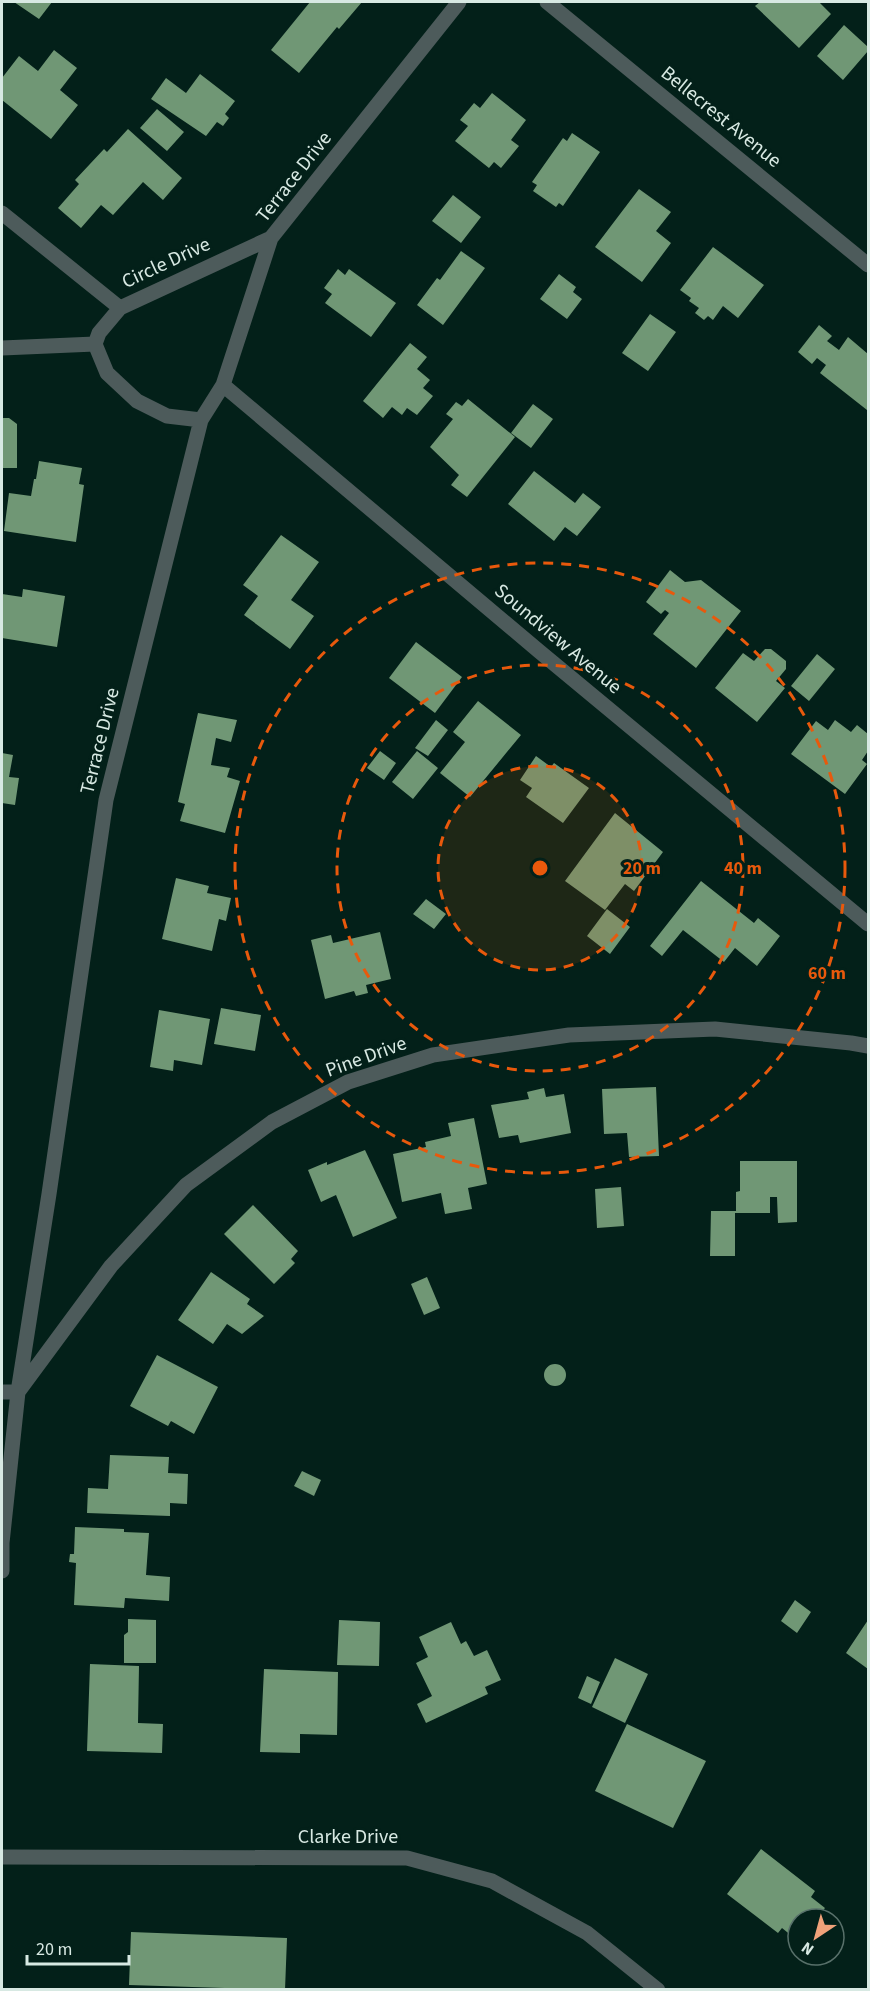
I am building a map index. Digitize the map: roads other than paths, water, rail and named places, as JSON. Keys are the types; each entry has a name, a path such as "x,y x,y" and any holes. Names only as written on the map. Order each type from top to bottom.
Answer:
{"street":[{"name":"Terrace Drive","path":"2,1570 2,1543 18,1392 106,800 201,420 223,386 271,238 459,2"},
{"name":"Bellecrest Avenue","path":"547,2 868,265"},
{"path":"2,213 120,308"},
{"name":"Circle Drive","path":"95,344 99,333 120,308 271,238"},
{"path":"2,348 95,344 106,373 137,401 167,416 201,420"},
{"name":"Soundview Avenue","path":"223,386 868,924"},
{"name":"Pine Drive","path":"18,1392 111,1266 186,1185 272,1122 348,1082 433,1055 569,1035 715,1029 851,1043 868,1047"},
{"path":"2,1392 18,1392"},
{"name":"Clarke Drive","path":"2,1857 407,1858 492,1881 587,1933 658,1989"}]}
